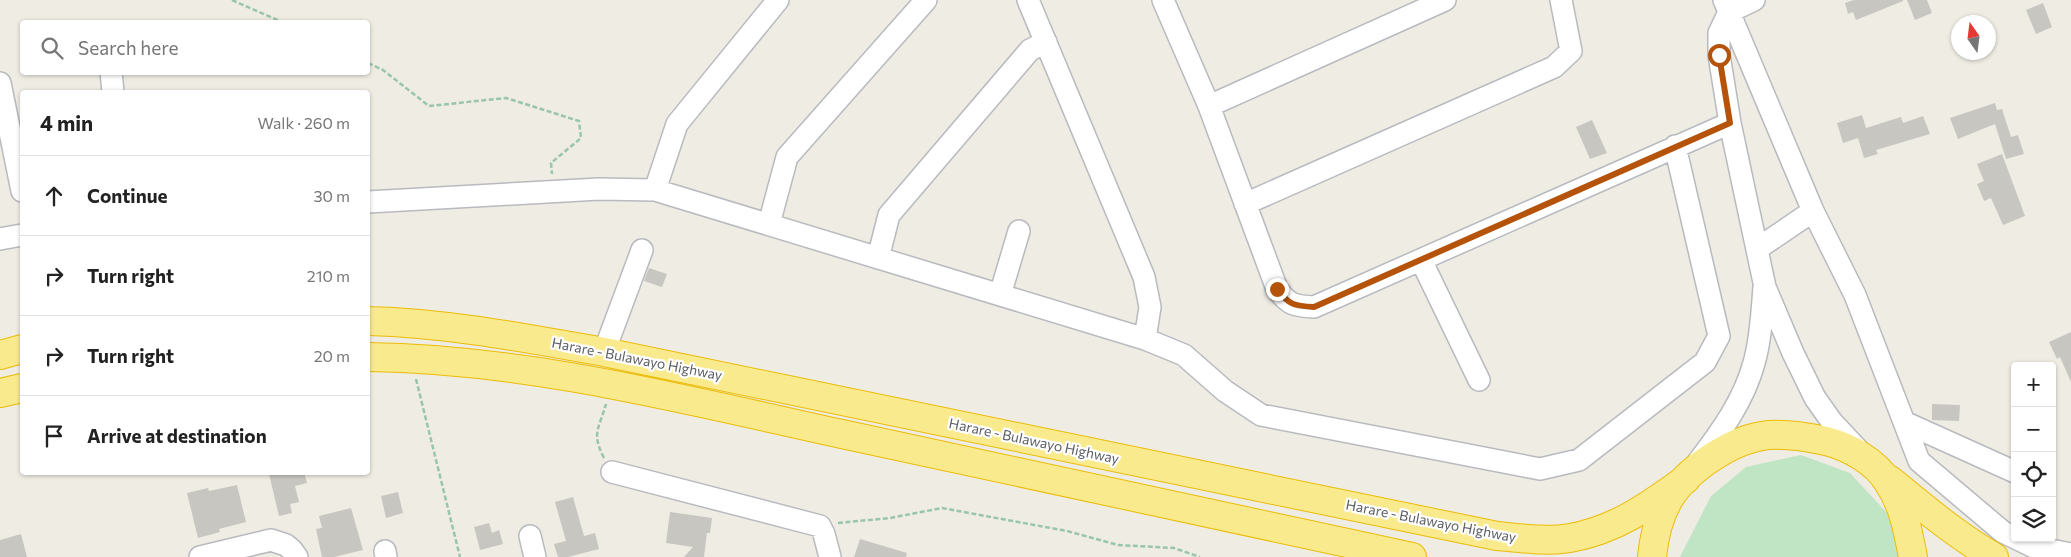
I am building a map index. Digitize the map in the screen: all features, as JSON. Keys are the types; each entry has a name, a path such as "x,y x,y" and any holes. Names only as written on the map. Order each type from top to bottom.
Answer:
{"highway":[{"name":"Harare - Bulawayo Highway","path":"370,322 414,322 468,329 604,352 1497,536 1541,540 1570,538 1604,528 1631,517 1686,479 1710,458 1741,442 1768,435 1802,436 1843,446 1870,463 1942,524 1994,557"},
{"path":"0,355 20,350"},
{"path":"370,357 410,358 477,364 612,384 1412,557"},
{"path":"0,393 20,388"},
{"name":"Harare - Bulawayo Highway","path":"1870,463 1888,481 1907,524 1913,557"},
{"name":"Harare - Bulawayo Highway","path":"1652,557 1654,538 1670,499 1686,479"}],"street":[{"path":"655,190 677,124 778,0"},
{"path":"769,224 787,157 926,0"},
{"path":"1028,0 1144,278 1150,307 1145,339"},
{"path":"1163,0 1209,106 1277,289 1287,302 1299,306 1314,307 1730,123"},
{"path":"1209,106 1445,0"},
{"path":"1245,204 1554,67 1571,51 1561,0"},
{"path":"1726,6 1754,0"},
{"path":"1726,6 1719,33 1719,55 1730,123 1764,287 1815,398 1832,422 1870,463"},
{"path":"1726,6 1813,211 1855,296 1919,461 2003,532 2034,547 2071,554"},
{"path":"878,258 889,214 1030,50 1046,42"},
{"path":"111,75 113,90"},
{"path":"0,82 20,182"},
{"path":"370,202 600,189 655,190 1145,339 1184,356 1225,391 1261,414 1540,469 1580,460 1706,362 1718,336 1675,146"},
{"path":"1757,249 1813,211"},
{"path":"1000,295 1019,231"},
{"path":"0,239 20,235"},
{"path":"604,352 642,250"},
{"path":"1421,260 1478,380"},
{"path":"1686,479 1722,431 1744,392 1754,362 1764,287"},
{"path":"1904,422 2011,470"},
{"path":"612,472 820,526 830,557"},
{"path":"530,536 535,557"},
{"path":"200,557 271,540 286,545 297,557"}],"path":[{"path":"232,0 277,20"},
{"path":"370,64 383,70 429,106 506,98 579,121 581,138 551,163 554,192"},
{"path":"410,358 460,557"},
{"path":"612,384 596,434 596,440 612,472"},
{"path":"820,526 890,518 942,508 1067,531 1118,545 1174,548 1200,557"}],"green space":[{"path":"1801,455 1850,473 1887,513 1902,557 1680,557 1711,496 1746,467"}],"building":[{"path":"1854,0 1903,1 1856,20 1853,12 1848,14 1845,3"},
{"path":"1907,0 1927,0 1932,13 1915,20"},
{"path":"2043,3 2052,27 2036,34 2026,10"},
{"path":"1995,103 1997,110 2002,109 2011,137 2018,135 2024,154 2006,159 1995,124 1958,139 1950,118"},
{"path":"1862,115 1866,128 1901,117 1903,123 1923,116 1930,134 1876,150 1878,154 1864,158 1858,138 1843,143 1837,123"},
{"path":"1592,120 1607,153 1590,159 1576,127"},
{"path":"2002,154 2025,216 2003,225 1991,198 1984,201 1977,184 1984,181 1977,164"},
{"path":"649,268 667,274 662,287 644,281"},
{"path":"2071,332 2071,382 2060,357 2057,359 2049,342"},
{"path":"1932,404 1960,405 1959,421 1932,420"},
{"path":"269,475 305,475 307,483 295,486 299,502 290,504 292,513 279,516"},
{"path":"237,485 246,522 219,529 220,532 198,538 187,493 208,488 209,491"},
{"path":"398,492 403,513 386,518 381,496"},
{"path":"573,497 584,536 595,533 599,549 568,557 558,557 554,544 566,541 555,502"},
{"path":"351,508 363,550 334,557 322,557 316,529 322,528 319,516"},
{"path":"670,512 712,518 710,533 707,533 704,557 684,557 693,547 666,543"},
{"path":"489,523 492,533 499,530 503,544 480,550 474,527"},
{"path":"21,534 27,557 0,557 0,540"},
{"path":"860,539 907,553 906,557 854,557"}],"route":[{"path":"1277,289 1287,302 1299,306 1314,307 1730,123 1719,55"}]}
